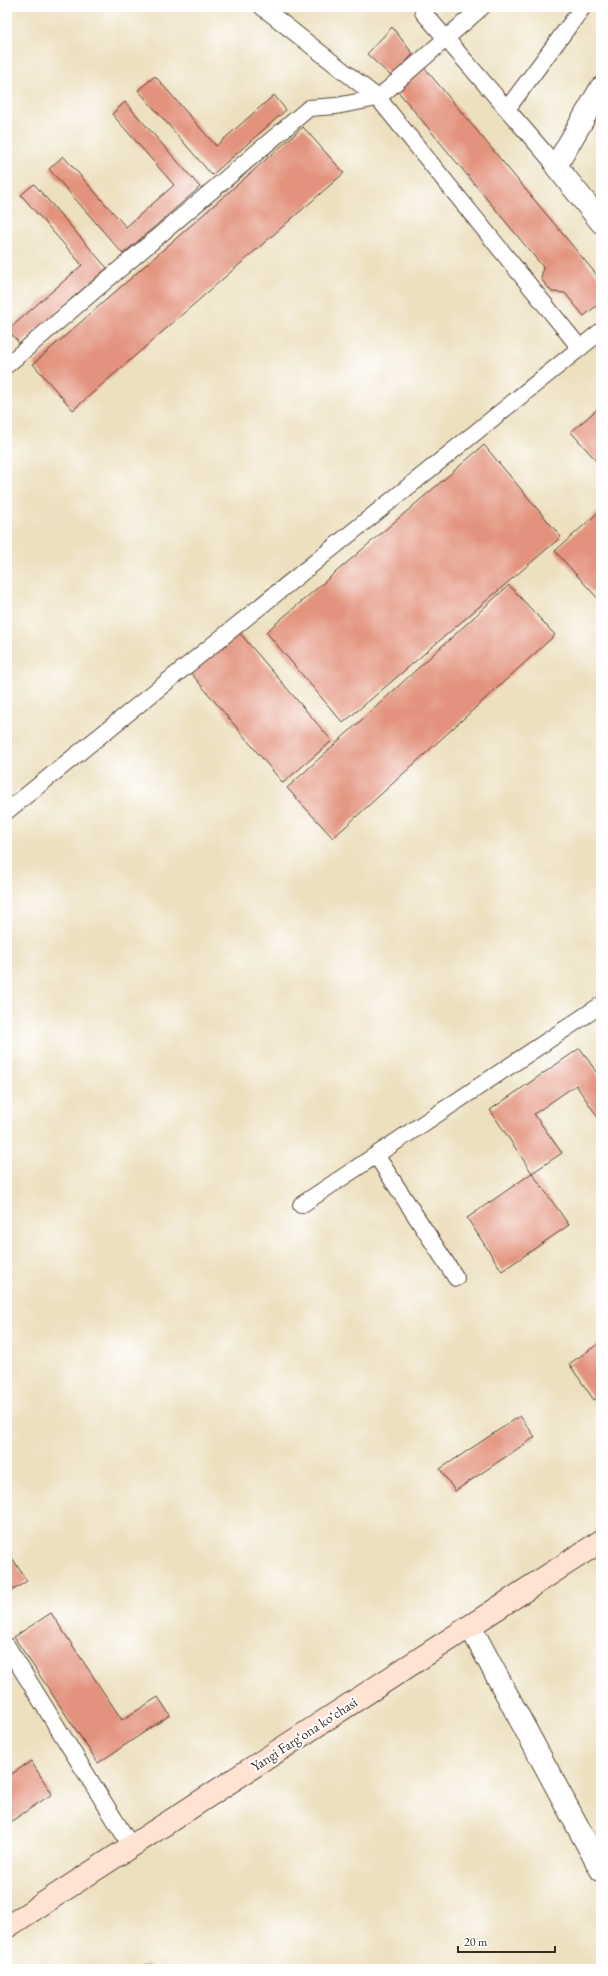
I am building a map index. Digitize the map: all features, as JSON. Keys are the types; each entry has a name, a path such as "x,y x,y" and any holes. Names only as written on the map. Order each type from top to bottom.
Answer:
{"main road":[{"name":"Yangi Fargʻona koʻchasi","path":"7,1927 601,1541"}],"street":[{"path":"601,88 556,166 601,222"},
{"path":"470,1626 601,1870"}],"lane":[{"path":"262,7 378,98 580,348"},
{"path":"7,364 309,108 336,106 378,98 482,7"},
{"path":"507,109 583,7"},
{"path":"423,12 556,166"},
{"path":"7,811 601,331"},
{"path":"301,1205 601,1005"},
{"path":"376,1155 456,1278"},
{"path":"7,1646 130,1846"}],"building":[{"path":"392,27 413,54 392,77 367,54"},
{"path":"423,66 601,280 601,302 584,316 565,293 552,292 541,279 543,267 396,89"},
{"path":"155,76 216,146 274,95 286,110 212,175 138,90"},
{"path":"125,102 200,187 123,254 49,169 63,156 126,227 174,185 112,114"},
{"path":"303,127 344,173 73,410 33,364"},
{"path":"34,184 107,268 20,344 8,330 82,265 21,195"},
{"path":"601,406 601,466 571,432"},
{"path":"484,445 561,537 343,723 266,632"},
{"path":"601,510 601,602 555,551"},
{"path":"509,585 555,635 333,838 287,788"},
{"path":"238,631 332,741 283,783 190,672"},
{"path":"580,1048 601,1079 601,1122 576,1085 534,1114 562,1153 532,1173 490,1110"},
{"path":"532,1173 569,1225 502,1271 467,1218"},
{"path":"601,1342 601,1395 594,1400 569,1364"},
{"path":"520,1416 535,1437 455,1491 440,1469"},
{"path":"7,1550 27,1581 7,1594"},
{"path":"51,1613 122,1720 158,1697 170,1715 98,1763 14,1637"},
{"path":"31,1761 52,1794 7,1824 7,1777"},
{"path":"147,1964 150,1969 140,1969"}]}
